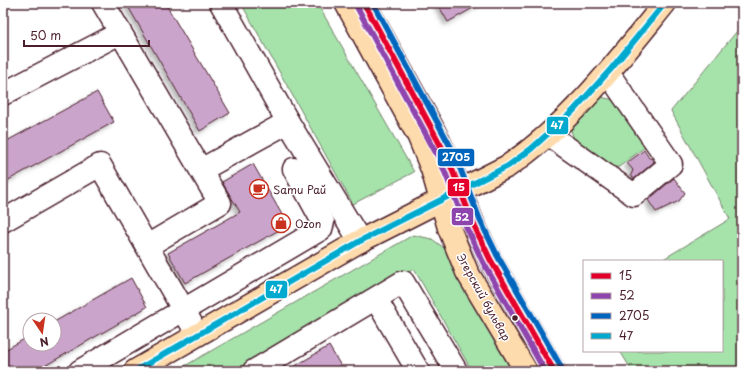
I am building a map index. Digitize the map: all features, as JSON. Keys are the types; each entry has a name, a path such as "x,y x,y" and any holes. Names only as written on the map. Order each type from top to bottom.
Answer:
{"main road":[{"name":"Эгерский бульвар","path":"346,3 419,137 432,169 449,228 467,272 526,371"},
{"path":"364,3 432,127 461,190 473,223 490,259 554,371"},
{"path":"135,371 360,242 508,166 549,135 608,73 665,3"}],"lane":[{"path":"103,3 220,203 147,246"},
{"path":"221,3 288,122 360,242"},
{"path":"3,94 120,33"},
{"path":"549,135 634,195 671,164 608,73"},
{"path":"201,170 288,122"},
{"path":"3,221 100,164 197,335"},
{"path":"80,371 320,229 323,222 294,169"},
{"path":"254,371 403,282 456,371"},
{"path":"376,299 418,371"}],"green space":[{"path":"241,3 317,3 414,172 353,204"},
{"path":"742,25 742,371 632,371 621,352 723,352 723,260 662,260 730,219 671,111"},
{"path":"601,97 618,101 645,136 645,147 619,167 609,168 576,146 571,130"},
{"path":"413,235 432,239 448,251 515,371 472,371 414,269 239,371 176,371"}],"building":[{"path":"126,3 165,3 230,113 200,131"},
{"path":"437,3 482,3 448,22"},
{"path":"97,92 114,122 3,183 3,143"},
{"path":"644,150 649,158 651,158 654,162 634,179 631,175 633,170 627,163"},
{"path":"253,164 288,225 185,283 168,253 240,212 222,182"},
{"path":"674,178 685,193 679,201 656,212 648,200"},
{"path":"131,278 147,307 36,371 3,371 3,351 22,340 22,352 62,352 62,317"},
{"path":"329,346 344,371 287,371 317,353"}],"transit line":[{"name":"15","path":"364,3 448,159 473,223 490,259 554,371"},
{"name":"2705","path":"373,3 455,155 480,220 497,255 561,367"},
{"name":"47","path":"135,371 360,241 508,166 531,149 573,111 611,69 665,3"},
{"name":"52","path":"357,7 441,162 466,226 483,262 545,371"}],"place":[{"name":"Samu Рай","path":"259,189"},
{"name":"Ozon","path":"281,223"}]}
